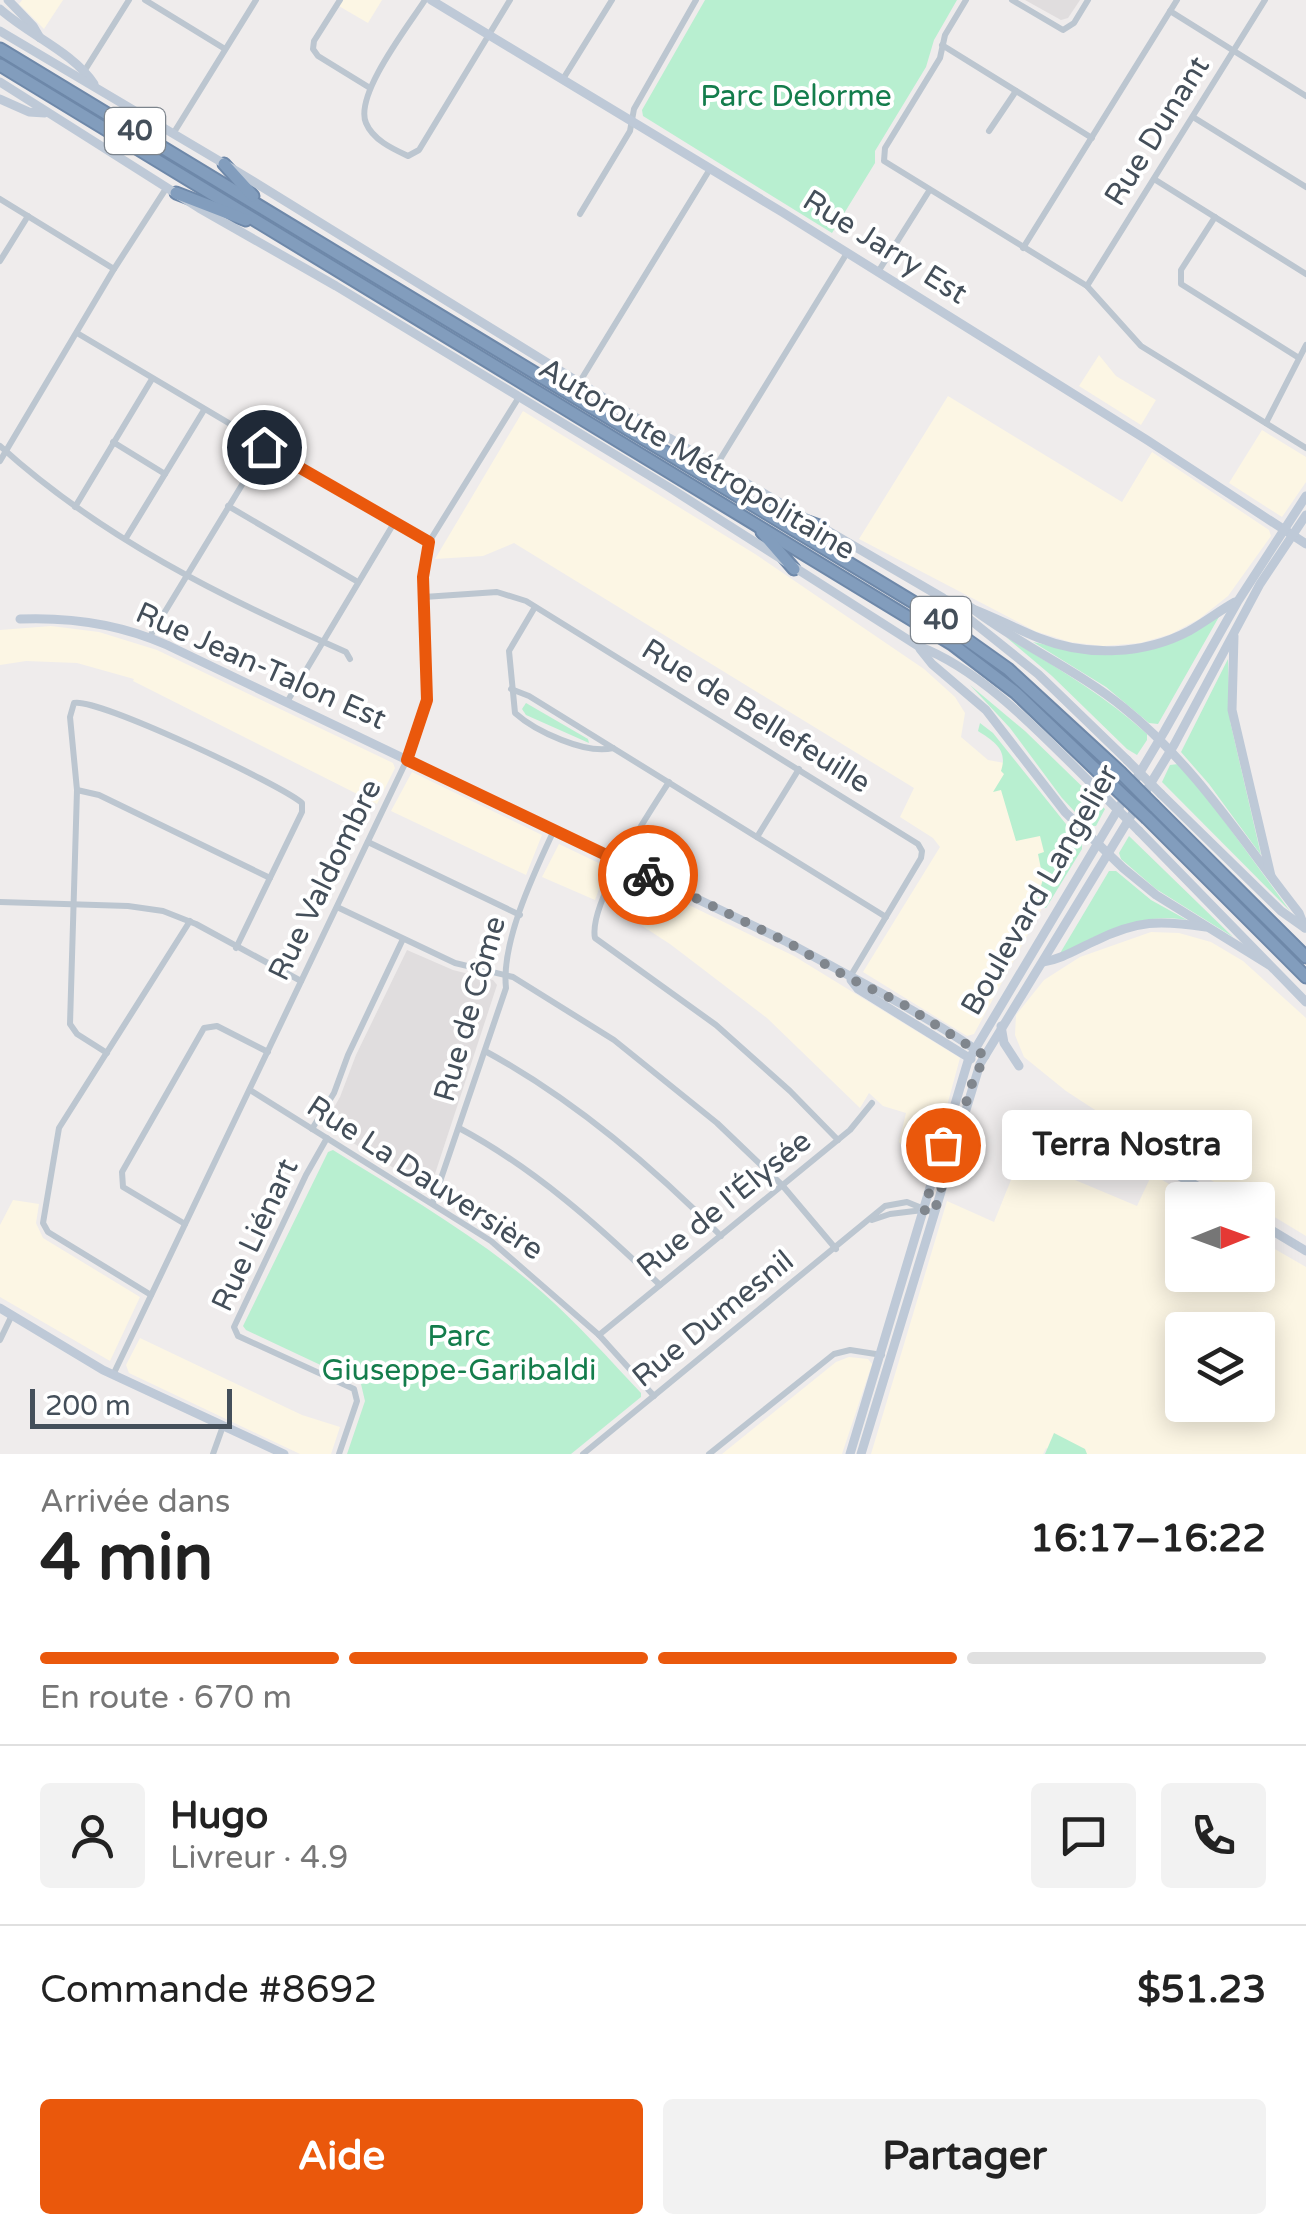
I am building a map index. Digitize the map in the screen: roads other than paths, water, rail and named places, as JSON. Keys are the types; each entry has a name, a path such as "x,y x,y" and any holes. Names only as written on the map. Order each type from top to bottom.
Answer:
{"highway":[{"name":"Autoroute Métropolitaine","path":"0,49 952,644 1016,694 1306,977"},
{"name":"Autoroute Métropolitaine","path":"0,65 740,498 969,640 1043,698 1306,958"},
{"path":"224,164 268,219"},
{"path":"171,190 268,219"},
{"path":"740,498 822,527"},
{"path":"753,522 794,569"}],"main road":[{"path":"8,0 34,26 40,38"},
{"name":"Rue Jarry Est","path":"428,0 711,168 1306,544"},
{"path":"0,9 28,34 40,38 85,70 96,88"},
{"path":"0,31 578,383 942,598 1038,674 1281,912 1305,928"},
{"path":"0,82 171,190 672,489 918,646 938,654 994,695 1105,797 1306,1002"},
{"path":"0,100 29,112 47,113"},
{"name":"Boulevard Langelier","path":"929,1211 982,1060 1169,751 1306,496"},
{"name":"Boulevard Langelier","path":"861,1454 972,1053 1238,601 1288,532 1306,515"},
{"path":"942,598 1056,644 1110,650 1170,640 1238,601"},
{"path":"969,606 1101,690 1158,740 1205,788 1299,914 1305,928"},
{"name":"Rue Jean-Talon Est","path":"20,619 88,622 150,638 787,942 849,978 858,989 982,1060"},
{"path":"1234,633 1234,720 1271,877"},
{"path":"918,646 932,664 988,713 1058,804 1108,854 1146,888 1269,965"},
{"path":"1042,962 1060,959 1135,924 1167,921 1207,928"},
{"path":"1001,1026 1004,1043 1018,1066"},
{"path":"1154,1161 1190,1182"},
{"path":"1275,1232 1306,1250"},
{"path":"0,1308 113,1375 284,1454"},
{"name":"Boulevard Langelier","path":"850,1454 886,1356"}],"street":[{"path":"85,70 128,0"},
{"path":"145,0 225,49"},
{"path":"173,134 256,0"},
{"path":"340,0 314,41 314,49 318,56 370,88"},
{"path":"428,0 370,88 364,112 373,134 408,156 419,150 510,0"},
{"path":"562,79 612,0"},
{"path":"580,214 630,131 634,108 696,0"},
{"path":"966,0 945,34 940,58 882,157 888,165 1088,286 1141,346 1306,448"},
{"path":"1012,0 1063,30 1074,23 1088,0"},
{"path":"1023,248 1177,0"},
{"name":"Rue Dunant","path":"1088,286 1265,0"},
{"path":"1170,11 1306,96"},
{"path":"942,45 1092,138"},
{"path":"990,131 1016,91"},
{"path":"1193,117 1306,187"},
{"path":"578,383 711,168"},
{"path":"1154,179 1306,274"},
{"path":"0,461 3,449 114,268 171,190"},
{"path":"878,272 929,191"},
{"path":"0,200 114,268"},
{"path":"0,261 28,216"},
{"path":"1215,216 1181,270 1182,284 1300,358"},
{"path":"716,466 847,253"},
{"path":"77,333 429,542"},
{"path":"1266,423 1306,346"},
{"path":"74,506 152,379"},
{"name":"Rue Valdombre","path":"113,1375 407,760 427,700 424,568 429,542 519,397"},
{"path":"126,538 204,410"},
{"path":"114,442 165,474"},
{"path":"150,638 264,447"},
{"path":"3,449 74,506 186,575 346,652 350,659"},
{"path":"228,506 358,582"},
{"path":"287,702 394,522"},
{"name":"Rue de Bellefeuille","path":"424,597 497,592 536,606 921,847 921,858 849,978"},
{"path":"536,606 509,652 513,708 518,717 586,750 614,748"},
{"path":"511,689 529,696 886,916"},
{"path":"107,1053 70,1028 77,790 70,716 74,703 81,701 122,713 302,803 302,812 236,948"},
{"path":"757,837 799,769"},
{"path":"668,782 621,862 599,912 593,930 595,938 716,1025 790,1090 838,1140"},
{"path":"77,790 100,795 270,878"},
{"name":"Rue de Côme","path":"433,1202 506,988 504,974 520,916 554,830"},
{"path":"368,842 520,916"},
{"path":"0,902 150,908 190,920 301,981"},
{"path":"337,906 456,963 504,974 577,1015 644,1062 717,1122 782,1185 836,1248"},
{"path":"152,1295 44,1226 58,1132 190,920"},
{"path":"312,1129 334,1092 403,939"},
{"path":"186,1224 126,1189 120,1181 122,1172 204,1028 217,1026 268,1052"},
{"path":"485,1050 602,1128 653,1170 720,1236"},
{"name":"Rue La Dauversière","path":"250,1090 433,1202 522,1266 599,1335 654,1396"},
{"name":"Rue de l'Élysée","path":"599,1335 838,1140 872,1103"},
{"path":"459,1128 575,1208 660,1286"},
{"name":"Rue Liénart","path":"328,1138 234,1328 238,1336 354,1388 357,1401 339,1454"},
{"name":"Rue Dumesnil","path":"583,1454 885,1206 914,1203 929,1211"},
{"path":"0,1340 12,1315"},
{"path":"710,1454 834,1354 850,1350 886,1356"},
{"path":"213,1454 224,1425"}],"place":[{"name":"Terra Nostra","path":"943,1145"}],"park label":[{"name":"Parc Delorme","path":"796,96"},
{"name":"Parc Giuseppe-Garibaldi","path":"459,1353"}]}
